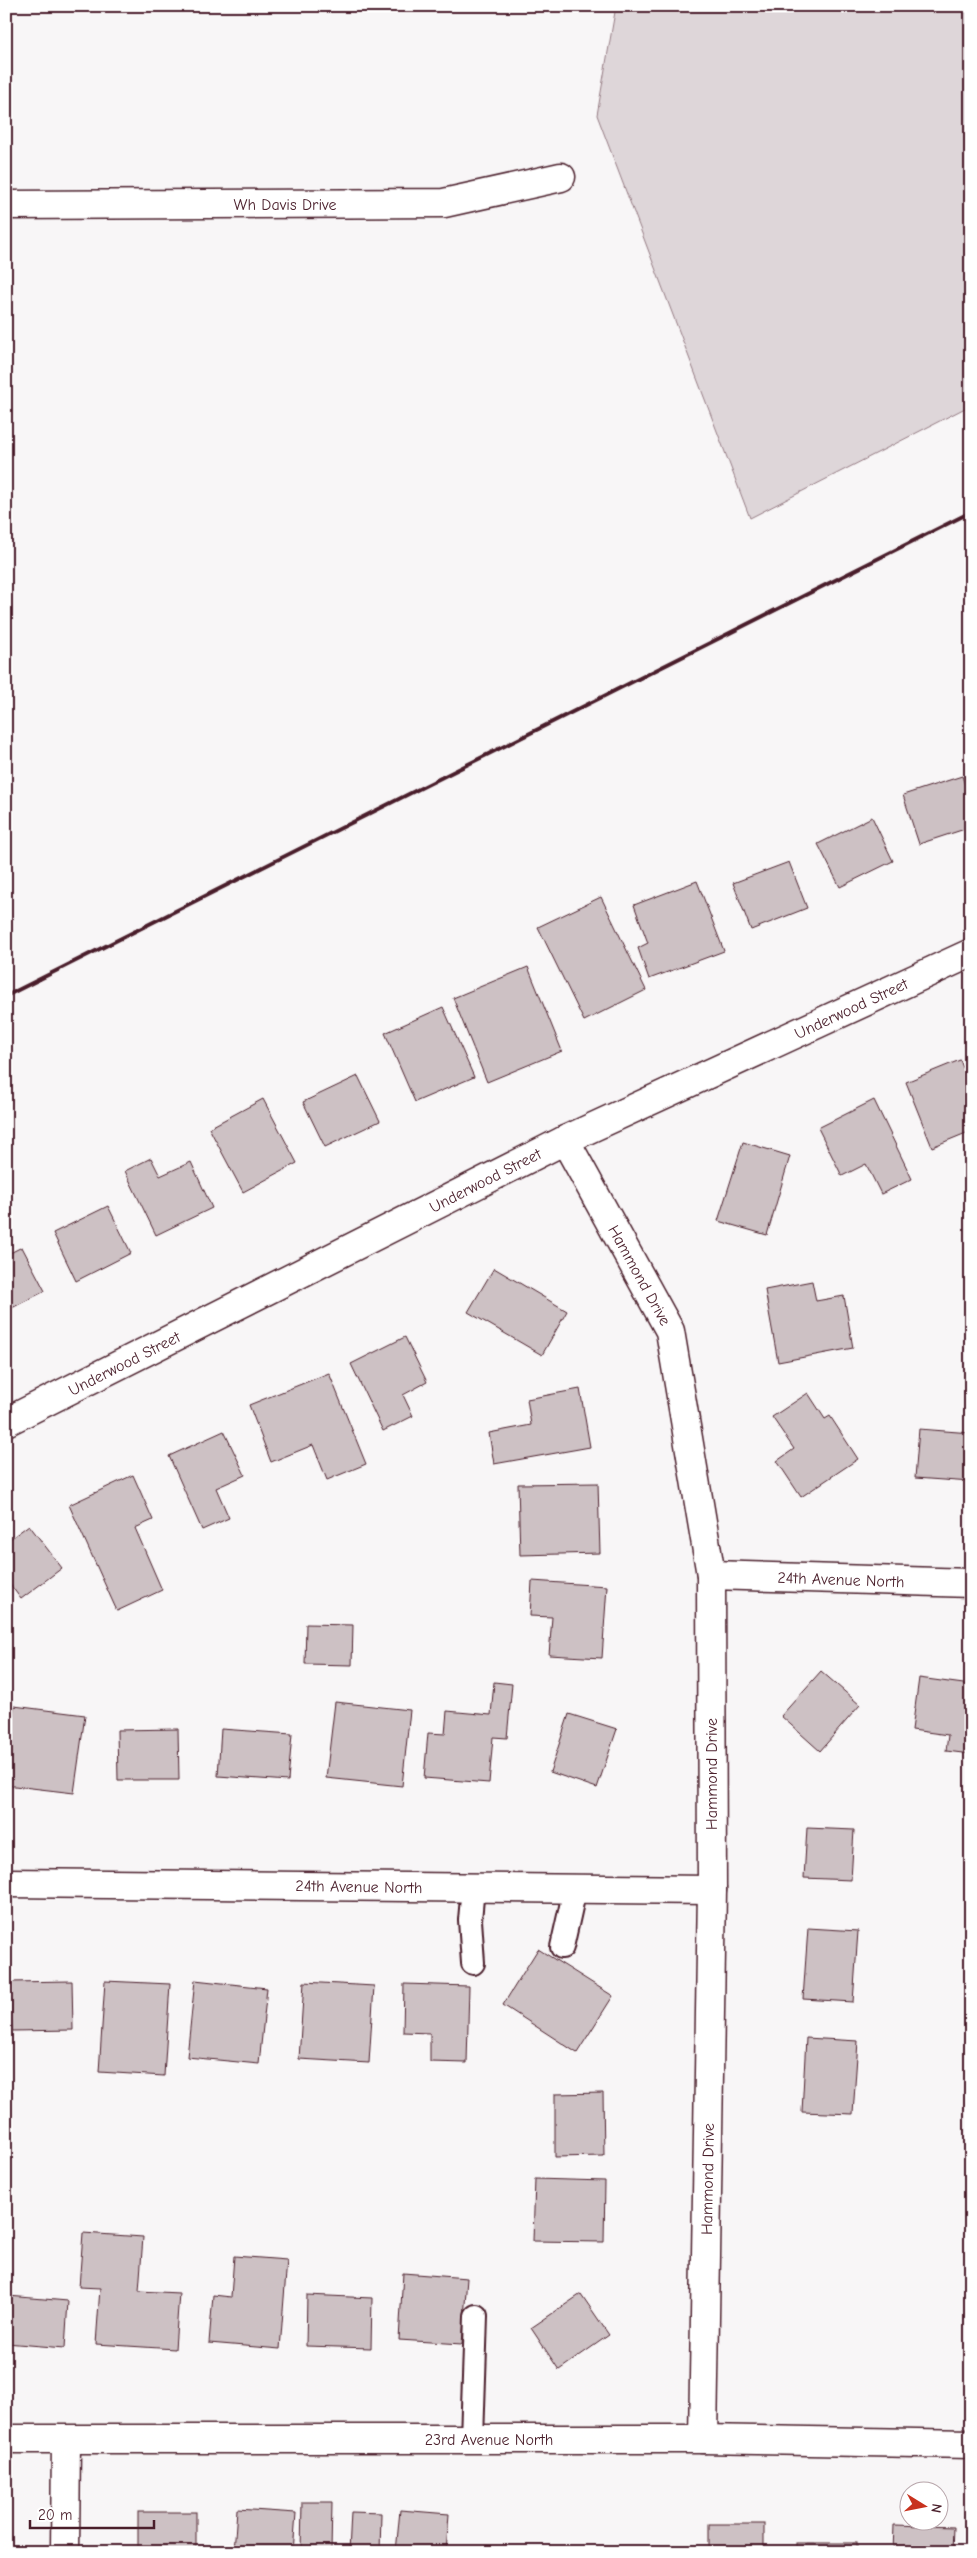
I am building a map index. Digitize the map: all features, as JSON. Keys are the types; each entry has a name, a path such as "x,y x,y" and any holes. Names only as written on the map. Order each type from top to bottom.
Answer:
{"street":[{"name":"Wh Davis Drive","path":"6,205 444,203 560,177"},
{"name":"Underwood Street","path":"6,1422 565,1140 971,953"},
{"name":"Hammond Drive","path":"565,1140 670,1331 711,1575 712,1890 703,2439"},
{"name":"24th Avenue North","path":"711,1575 971,1583"},
{"name":"24th Avenue North","path":"6,1882 712,1890"},
{"name":"23rd Avenue North","path":"6,2439 703,2439 971,2444"},
{"path":"65,2552 66,2440"}],"lane":[{"path":"473,1888 470,1920 473,1963"},
{"path":"562,1947 575,1888"},
{"path":"472,2439 476,2316"}],"shaded area":[{"path":"616,6 971,6 971,405 750,518 597,115"}],"building":[{"path":"962,776 971,804 971,827 919,844 903,795"},
{"path":"872,817 893,861 840,887 818,844"},
{"path":"789,862 807,908 751,930 733,883"},
{"path":"697,881 724,951 649,979 638,948 648,943 634,905"},
{"path":"601,897 646,990 584,1021 538,927"},
{"path":"528,967 562,1051 487,1082 453,998"},
{"path":"443,1007 474,1077 415,1102 385,1033"},
{"path":"960,1060 971,1088 971,1131 932,1147 906,1082"},
{"path":"358,1076 380,1121 325,1147 303,1102"},
{"path":"263,1099 297,1163 243,1192 209,1128"},
{"path":"874,1100 912,1179 881,1194 866,1164 842,1176 818,1128"},
{"path":"743,1142 790,1156 767,1235 718,1221"},
{"path":"151,1158 160,1176 191,1162 212,1208 156,1235 125,1171"},
{"path":"108,1206 131,1253 76,1281 53,1233"},
{"path":"22,1247 45,1291 6,1311 6,1255"},
{"path":"494,1268 567,1311 542,1355 468,1312"},
{"path":"812,1281 816,1301 844,1296 853,1348 778,1362 765,1290"},
{"path":"405,1337 427,1382 403,1395 413,1416 383,1431 351,1364"},
{"path":"329,1373 366,1464 327,1480 313,1445 271,1462 249,1405"},
{"path":"580,1389 590,1447 494,1464 489,1433 531,1425 527,1399"},
{"path":"808,1393 825,1419 830,1416 858,1459 801,1497 777,1461 794,1449 772,1417"},
{"path":"919,1429 971,1433 971,1482 915,1478"},
{"path":"224,1431 245,1475 216,1488 229,1518 202,1530 169,1456"},
{"path":"133,1475 153,1520 135,1528 162,1590 117,1611 69,1505"},
{"path":"598,1483 600,1553 520,1555 518,1484"},
{"path":"29,1525 62,1568 21,1599 6,1579 6,1542"},
{"path":"532,1581 607,1586 602,1658 549,1655 552,1617 530,1616"},
{"path":"306,1624 353,1625 352,1665 305,1664"},
{"path":"821,1671 860,1705 820,1751 781,1716"},
{"path":"919,1678 971,1685 971,1754 946,1751 948,1735 912,1730"},
{"path":"494,1682 512,1684 507,1738 493,1737 489,1783 424,1778 428,1733 445,1734 447,1711 491,1715"},
{"path":"335,1702 410,1710 402,1786 326,1778"},
{"path":"14,1706 85,1715 74,1793 6,1785"},
{"path":"569,1714 617,1729 597,1788 550,1772"},
{"path":"178,1729 179,1780 118,1780 117,1730"},
{"path":"221,1729 292,1734 288,1781 218,1776"},
{"path":"807,1828 854,1830 851,1880 804,1878"},
{"path":"808,1928 858,1931 853,2002 803,1999"},
{"path":"538,1949 613,1996 577,2053 503,2005"},
{"path":"195,1980 267,1988 259,2064 187,2057"},
{"path":"72,1981 73,2030 12,2031 10,1982"},
{"path":"105,1981 170,1984 164,2076 99,2072"},
{"path":"304,1982 374,1986 369,2063 299,2059"},
{"path":"404,1984 469,1986 467,2063 430,2062 430,2033 403,2032"},
{"path":"806,2038 858,2041 853,2114 802,2112"},
{"path":"603,2093 604,2156 555,2157 555,2094"},
{"path":"535,2179 605,2181 604,2242 533,2241"},
{"path":"83,2233 143,2237 139,2291 179,2293 175,2349 96,2344 100,2288 79,2287"},
{"path":"234,2256 287,2260 280,2349 209,2343 213,2295 231,2297"},
{"path":"403,2273 467,2278 462,2344 399,2340"},
{"path":"581,2294 609,2335 559,2370 531,2328"},
{"path":"307,2295 372,2298 371,2348 306,2346"},
{"path":"8,2296 68,2301 65,2348 6,2343"},
{"path":"302,2502 332,2502 331,2552 301,2552"},
{"path":"237,2509 296,2513 293,2552 234,2552"},
{"path":"400,2510 449,2514 446,2552 396,2552"},
{"path":"138,2512 196,2512 196,2552 138,2552"},
{"path":"351,2512 381,2513 380,2552 349,2552"},
{"path":"709,2524 764,2524 764,2552 709,2552"},
{"path":"894,2525 900,2525 900,2530 950,2530 950,2527 954,2527 953,2552 893,2552"},
{"path":"796,2543 857,2543 857,2552 796,2552"}],"railway":[{"path":"6,996 971,512"}]}
